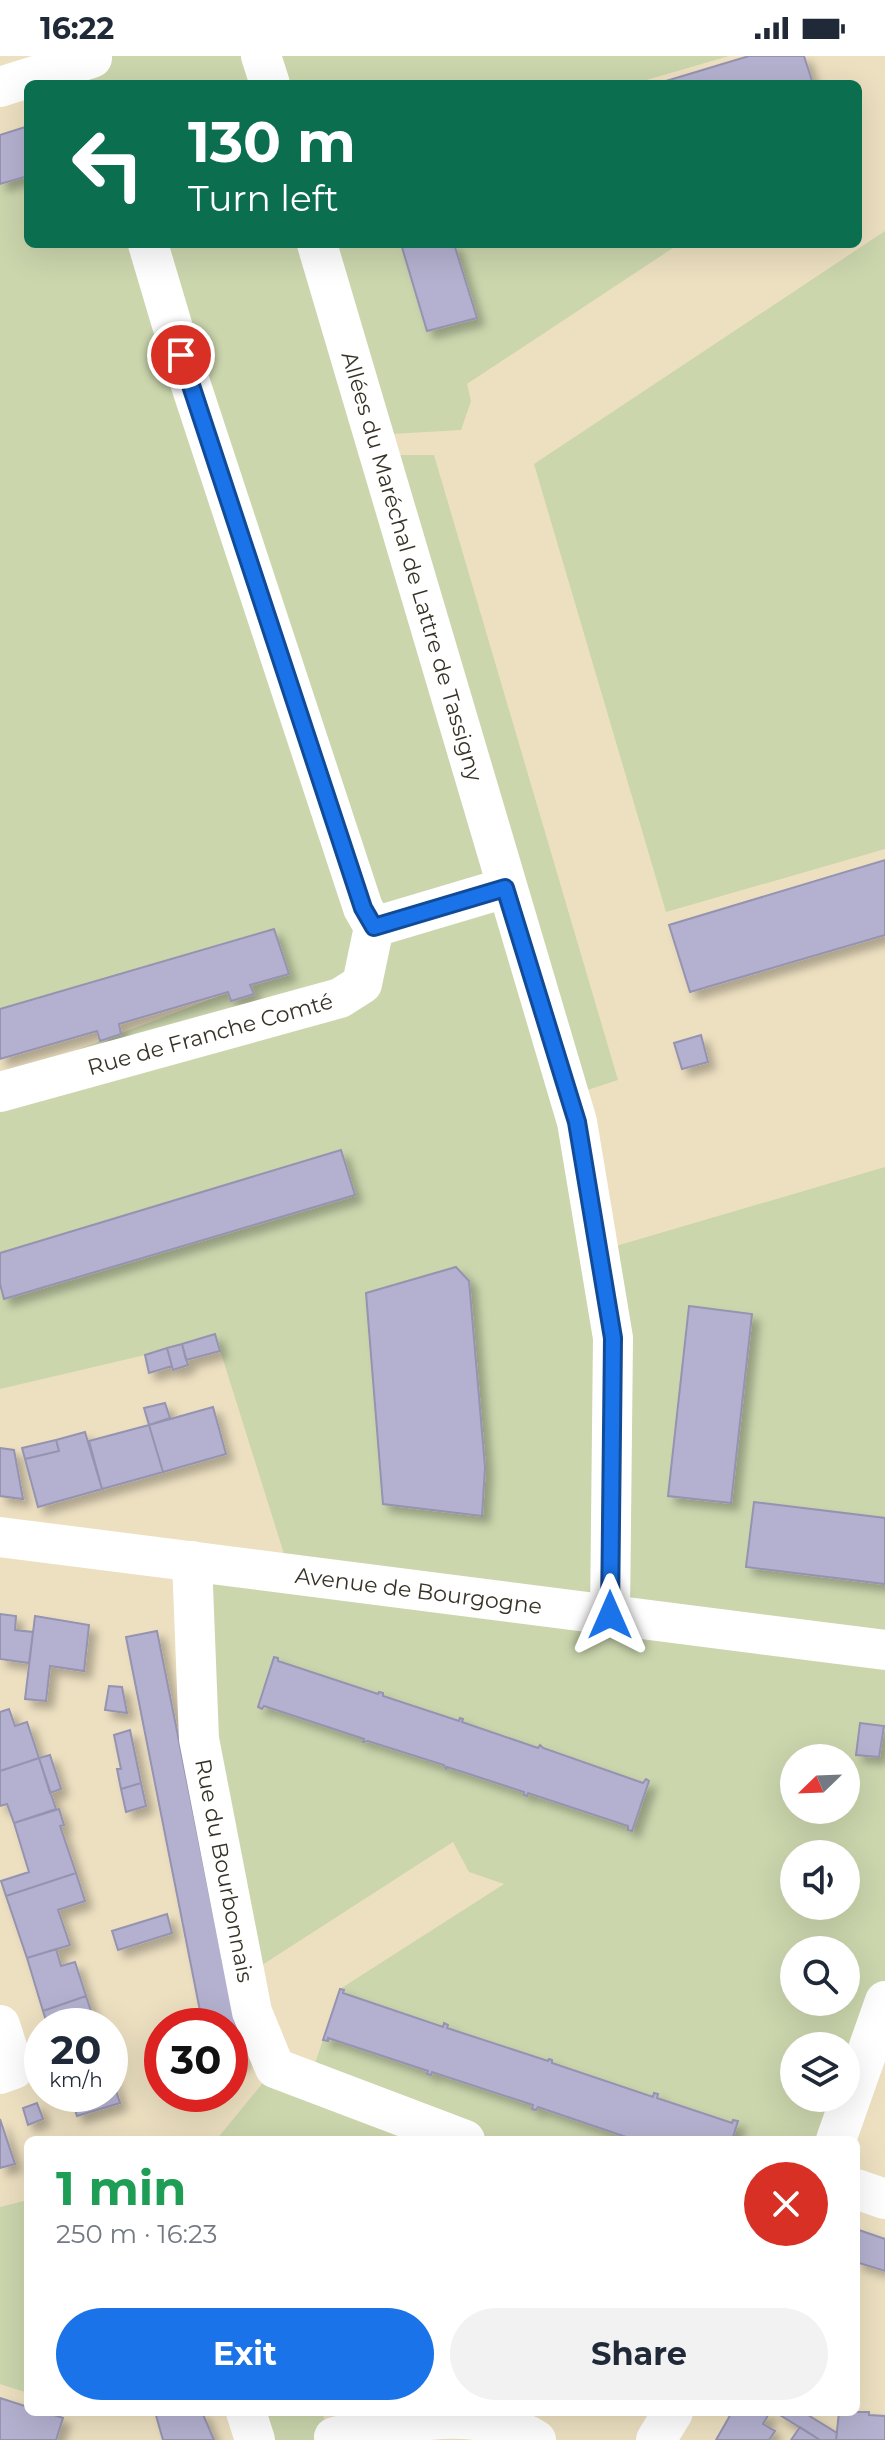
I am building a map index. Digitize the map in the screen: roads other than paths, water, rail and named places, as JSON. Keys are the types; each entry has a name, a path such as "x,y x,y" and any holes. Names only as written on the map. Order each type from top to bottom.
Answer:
{"street":[{"path":"261,56 269,80"},
{"path":"31,80 94,66"},
{"path":"0,87 24,82"},
{"path":"149,248 186,370 358,893 374,927 505,888"},
{"name":"Allées du Maréchal de Lattre de Tassigny","path":"318,248 505,888 577,1122 613,1338 610,1615"},
{"name":"Rue de Franche Comté","path":"0,1092 340,998 362,984 374,927"},
{"name":"Avenue de Bourgogne","path":"0,1537 885,1650"},
{"name":"Rue du Bourbonnais","path":"192,1561 199,1739 252,2012 275,2068 454,2136"},
{"path":"837,2136 885,2001"},
{"path":"0,2025 14,2069 0,2074"},
{"path":"860,2190 885,2199"},
{"path":"247,2416 255,2440"},
{"path":"656,2440 671,2416"},
{"path":"331,2430 421,2419 470,2419 520,2431 536,2440"}]}
